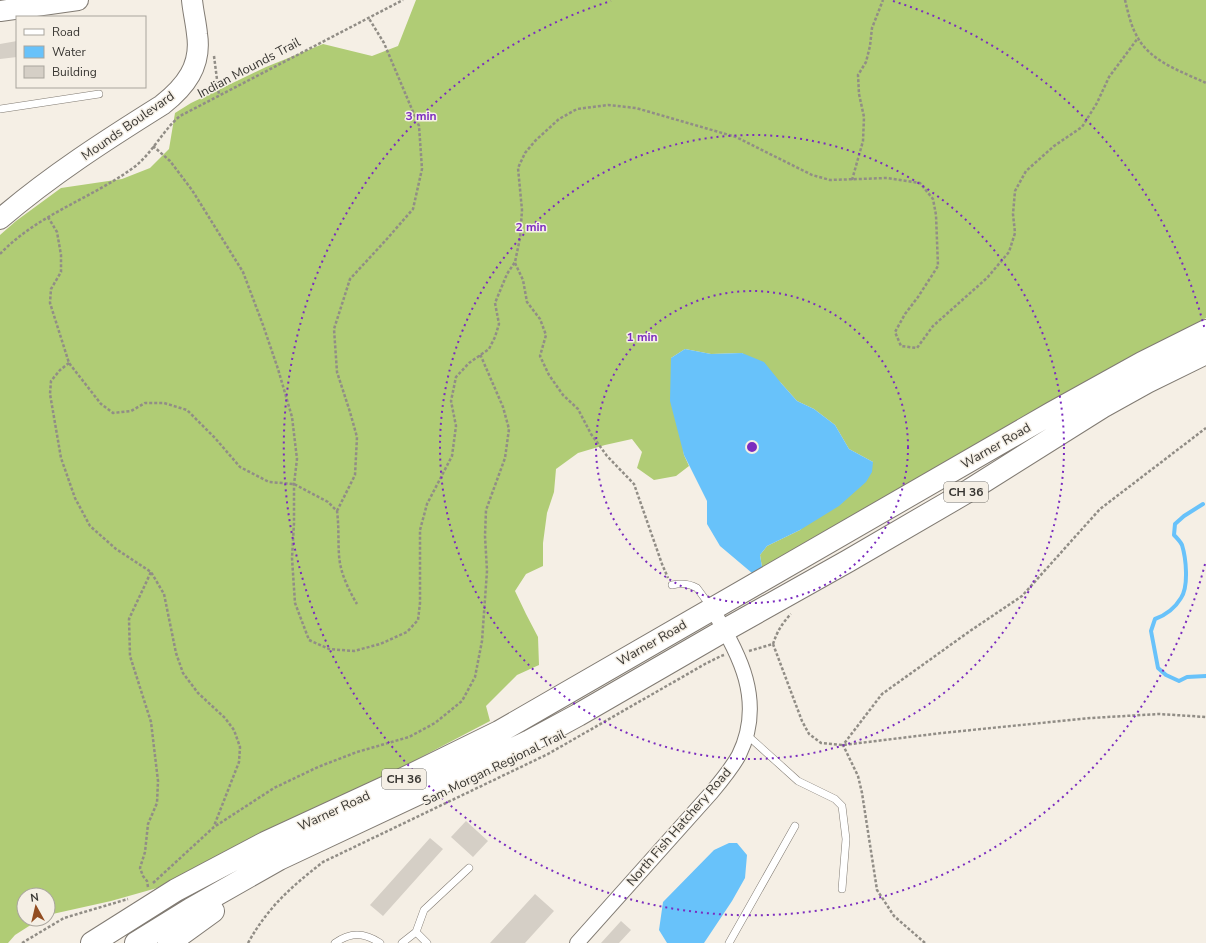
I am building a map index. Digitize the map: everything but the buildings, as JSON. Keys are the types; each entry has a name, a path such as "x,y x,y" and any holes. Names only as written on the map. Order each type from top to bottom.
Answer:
{"highway":[{"name":"Warner Road","path":"93,943 176,890 265,843 402,780 499,732 1112,379 1206,331"},
{"name":"Warner Road","path":"136,943 191,909 279,859 530,741 578,715 970,490 1102,407 1147,382 1206,353"},
{"path":"169,943 204,918 279,859"}],"street":[{"path":"0,11 78,0"},
{"name":"Mounds Boulevard","path":"0,219 57,174 174,96 189,78 198,53 198,35 192,0"},
{"name":"North Fish Hatchery Road","path":"577,943 728,772 739,755 747,735 750,716 749,697 745,674 738,654 712,609"}],"lane":[{"path":"0,109 98,94"},
{"path":"672,585 680,583 694,586 712,609"},
{"path":"747,735 798,781 835,799 842,806 846,839 842,889"},
{"path":"729,943 795,826"},
{"path":"402,943 416,932 424,910 469,868"},
{"path":"416,932 427,943"},
{"path":"335,943 347,936 360,934 370,936 380,943"}],"path":[{"name":"Indian Mounds Trail","path":"0,254 13,241 48,217 132,169 142,161 171,123 180,116 403,0"},
{"path":"852,180 862,141 864,116 859,94 858,75 866,62 872,28 883,0"},
{"path":"1125,0 1138,38 1147,50 1170,67 1206,83"},
{"path":"357,604 349,590 339,556 338,511 355,475 357,437 337,372 334,329 350,278 413,209 422,169 419,126 384,43 368,17"},
{"path":"153,146 170,162 192,190 242,272 263,325 292,417 297,459 294,484 292,558 295,603 309,640 329,649 354,651 380,644 407,632 418,620 420,603 420,530 427,504 452,456 456,426 451,401 456,377 469,363 489,349 495,337 499,324 495,303 507,274 515,262 520,238 522,210 518,168 525,153 535,141 559,119 577,109 608,105 636,108 736,137 812,175 830,180 887,178 920,183 933,199 936,215 938,266 905,314 895,332 901,346 917,348 933,326 987,278 1009,252 1015,233 1013,214 1014,191 1026,171 1054,146 1082,127 1097,103 1109,77 1138,38"},
{"path":"48,217 57,232 61,255 61,272 51,289 50,303 69,363 101,404 113,413 131,411 146,403 164,403 186,410 215,438 240,467 270,482 294,484 328,502 338,511"},
{"path":"515,262 523,280 527,302 540,319 546,335 540,356 549,375 563,395 578,409 591,434 607,456 634,484 662,564 672,585"},
{"path":"152,572 129,620 130,656 151,722 158,781 157,803 148,824 145,852 140,868 147,881 148,889 214,827 274,788 318,767 357,752 409,737 435,723 462,701 475,677 482,641 487,571 485,536 486,510 505,458 509,429 503,407 480,354"},
{"path":"69,363 60,370 51,381 50,394 61,458 75,498 90,526 116,549 152,572 164,594 176,653 183,673 198,693 225,718 234,730 240,748 239,762 214,827"},
{"path":"843,744 882,694 1022,596 1100,509 1206,428"},
{"name":"Sam Morgan Regional Trail","path":"248,943 276,902 299,880 323,862 548,754 721,656 738,654 773,644 802,721 809,734 821,743 843,744"},
{"path":"843,744 1091,718 1159,714 1206,717"},
{"path":"843,744 858,776 862,793 877,890 894,916 925,943"},
{"path":"22,943 64,918 134,897"}],"green space":[{"path":"416,0 1206,0 1206,318 1122,362 774,562 762,567 760,555 767,546 800,530 873,462 849,449 835,425 814,409 797,401 781,383 742,353 711,354 685,349 671,358 671,378 684,455 689,466 676,476 654,480 637,468 642,452 632,439 578,453 556,469 554,492 547,513 543,543 543,566 526,574 515,591 538,637 539,665 517,675 486,706 490,721 385,776 312,809 157,888 111,901 56,913 56,887 16,887 16,927 28,927 15,935 8,943 0,943 0,235 16,221 61,188 122,179 150,168 169,149 175,113 191,103 266,67 323,44 372,56 398,46"}],"water":[{"path":"685,349 711,354 742,353 764,362 797,401 814,409 835,425 849,449 873,462 872,472 866,482 839,506 800,530 767,546 760,555 762,567 752,573 720,546 707,524 707,501 684,455 670,401 671,358"},
{"path":"729,843 737,843 747,855 745,878 732,901 704,943 667,943 659,930 663,902 714,850"}],"waterway":[{"path":"1203,504 1184,516 1175,524 1174,535 1182,545 1185,557 1186,579 1184,593 1173,608 1155,619 1151,631 1158,668 1166,675 1179,681 1187,677 1206,676"}]}
